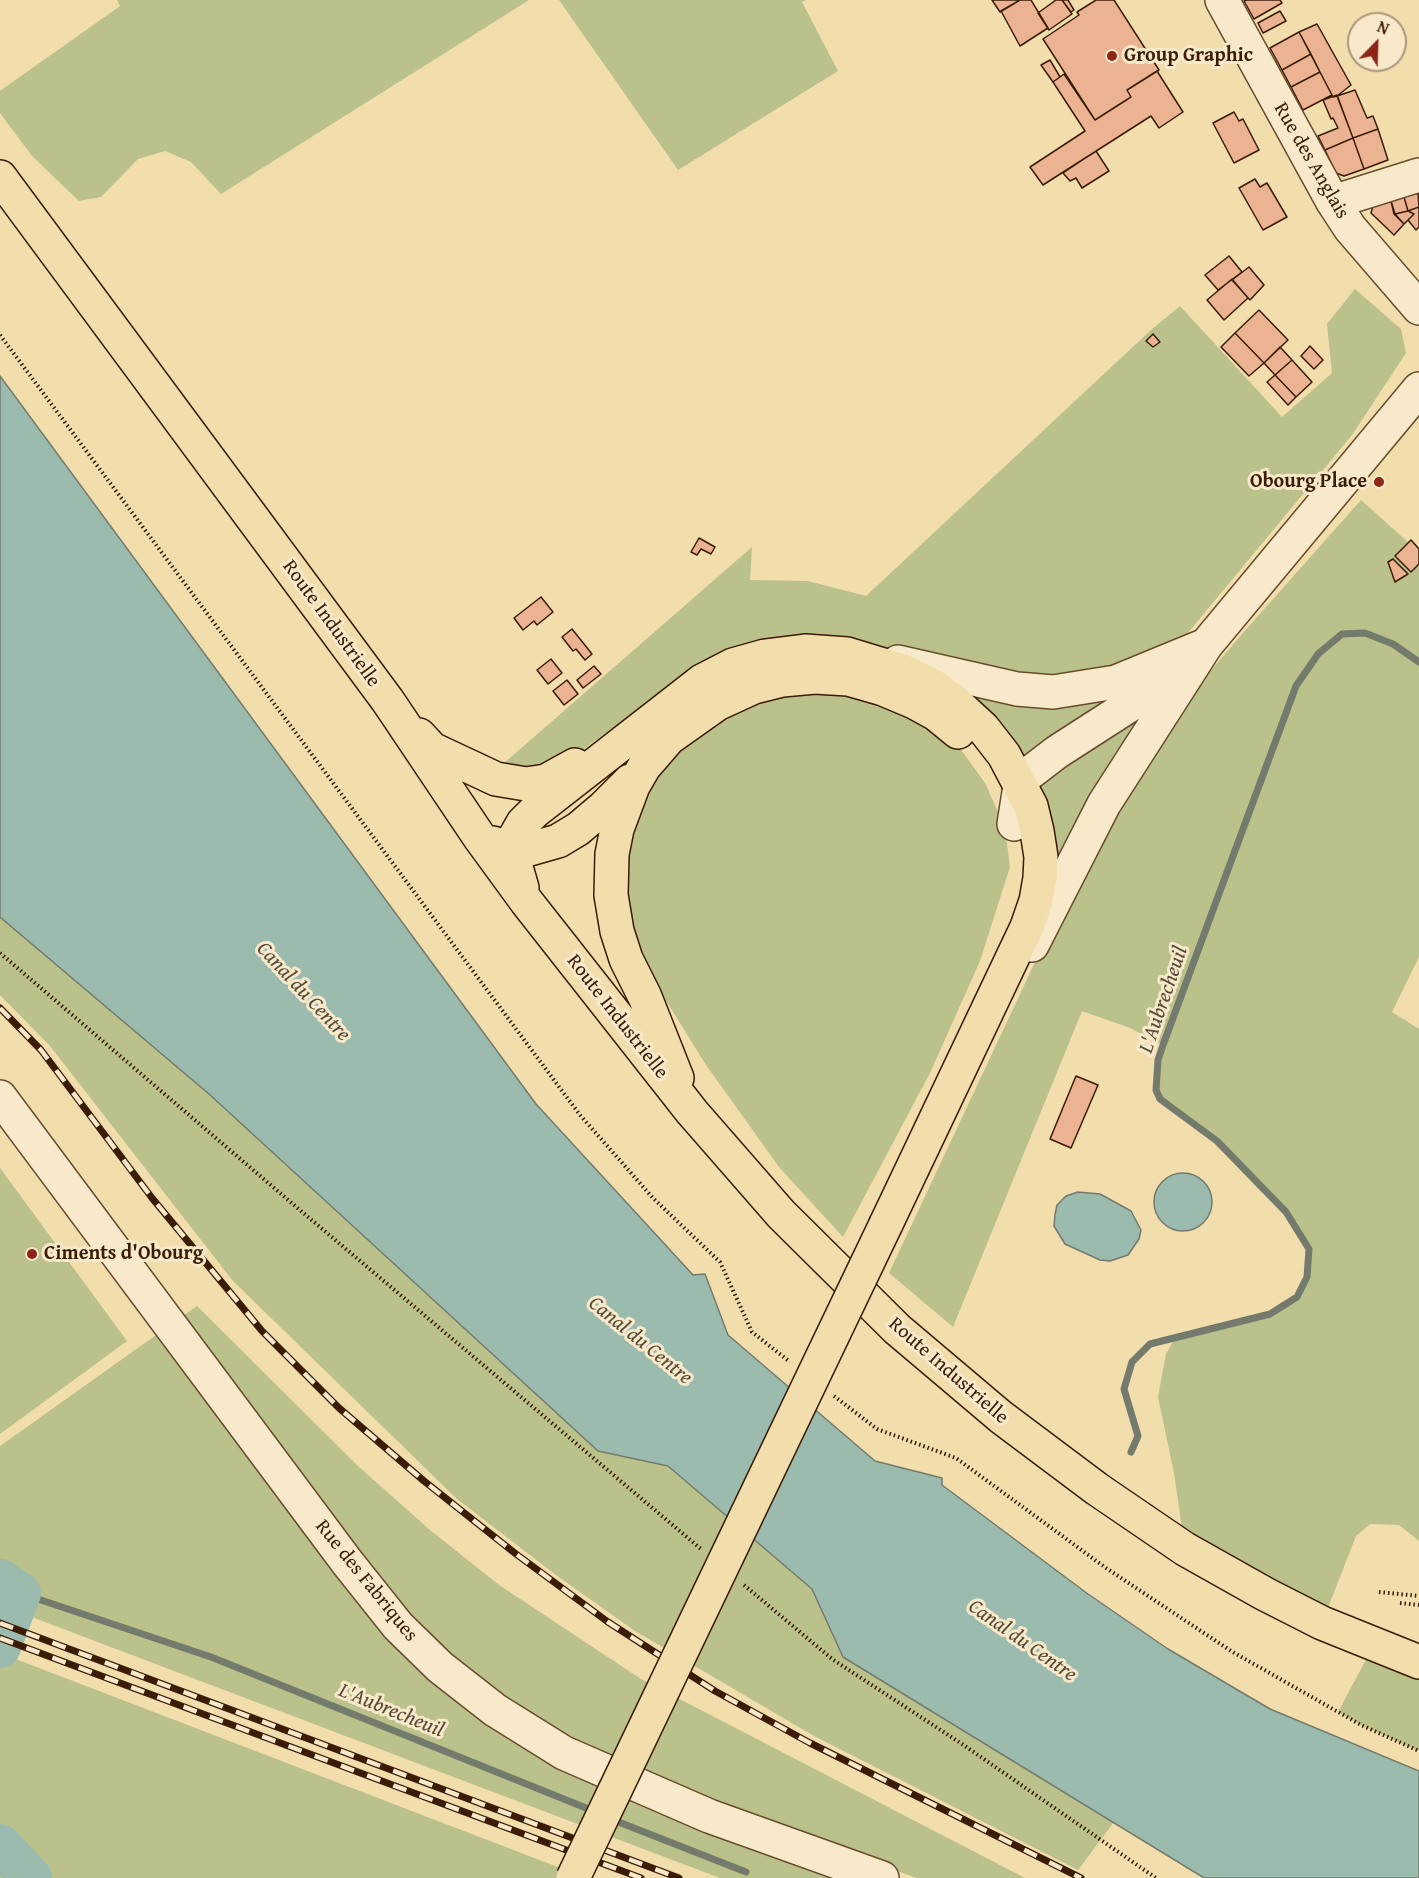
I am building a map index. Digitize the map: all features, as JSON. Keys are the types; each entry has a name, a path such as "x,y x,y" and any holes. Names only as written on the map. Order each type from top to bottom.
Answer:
{"main road":[{"name":"Route Industrielle","path":"0,177 388,701 526,901 692,1112 781,1214 889,1321 1001,1417 1097,1489 1185,1549 1224,1572 1322,1623 1419,1662"},
{"path":"388,701 432,748 496,778 526,784 546,781 569,769 702,681 734,665 765,656 805,651 847,654 903,671 932,685 984,728 1004,755 1030,806 1038,831 1041,857 1040,878 1036,901 1027,927 573,1878"},
{"path":"480,837 514,849 530,849 558,841 578,829 604,807 669,738 717,704 754,687 782,680 815,677 848,679 883,689 936,714 956,729 979,756 1014,824 1019,868 1017,903 989,1008"},
{"path":"526,901 514,860 515,837 523,823 702,681"},
{"path":"644,766 625,804 617,828 612,854 611,895 617,931 626,959 645,998 692,1112"}],"street":[{"name":"Rue des Anglais","path":"1222,0 1333,202 1350,228 1419,308"},
{"path":"1333,202 1419,175"},
{"path":"963,1065 995,1026 1027,953 1104,804 1206,645 1419,389"},
{"path":"862,658 910,664 1017,689 1053,692 1116,682 1206,645"},
{"path":"1014,824 1020,786 1027,775 1057,752 1130,705 1206,645"},
{"name":"Rue des Fabriques","path":"0,1096 347,1562 398,1626 440,1667 495,1710 564,1753 709,1816 882,1878"}],"path":[{"path":"0,335 580,1115 653,1198 720,1262 752,1332 797,1367"},
{"path":"0,953 292,1204 705,1552"},
{"path":"832,1395 877,1429 956,1458 1106,1568 1232,1651 1361,1725 1419,1751"},
{"path":"741,1582 832,1659 962,1744 1156,1878"},
{"path":"1379,1592 1419,1596"},
{"path":"1400,1603 1419,1605"}],"green space":[{"path":"117,0 529,0 221,194 191,162 165,151 138,159 101,197 79,201 32,156 0,113 0,91 120,6"},
{"path":"559,0 806,0 802,2 838,71 678,170"},
{"path":"1355,289 1401,329 1406,353 1352,435 1187,634 1153,656 1085,679 961,667 867,643 691,671 563,764 517,767 503,764 752,547 750,580 808,581 866,596 1151,330 1180,306 1282,417 1332,373 1327,324"},
{"path":"1361,500 1419,552 1419,957 1392,1012 1419,1029 1419,1541 1399,1525 1370,1524 1356,1536 1322,1623 1185,1549 1174,1473 1158,1397 1166,1354 1176,1336 1270,1314 1297,1297 1307,1277 1309,1249 1286,1212 1256,1179 1217,1141 1160,1099 1156,1090 1158,1060 1163,1045 1130,1028 1082,1011 953,1327 889,1273 1091,843 1161,729"},
{"path":"953,681 1138,683 1024,764"},
{"path":"865,692 954,740 985,783 998,812 1006,836 1010,867 980,961 930,1073 843,1237 779,1167 706,1065 627,938 619,900 644,776 755,695"},
{"path":"1153,698 1053,884 1038,787"},
{"path":"0,917 209,1094 598,1451 668,1466 812,1589 843,1657 1114,1822 1078,1870 814,1736 635,1631 556,1575 457,1499 233,1281 50,1046 0,995"},
{"name":"Ciments d'Obourg","path":"0,1168 127,1341 0,1434"},
{"path":"197,1306 358,1466 430,1530 499,1585 641,1679 1025,1878 917,1878 874,1863 862,1878 720,1878 0,1605 0,1446"},
{"path":"1375,1643 1419,1662 1419,1751 1338,1712"},
{"path":"0,1653 563,1869 558,1878 0,1878"}],"water":[{"name":"Canal du Centre","path":"0,376 536,1104 693,1275 705,1274 728,1335 875,1461 942,1478 942,1485 1088,1594 1168,1649 1270,1709 1419,1771 1419,1878 1204,1878 843,1657 812,1589 668,1466 598,1451 209,1094 0,917"},
{"path":"1183,1173 1199,1178 1207,1186 1212,1202 1207,1218 1199,1226 1183,1231 1167,1226 1159,1218 1154,1202 1159,1186 1167,1178"},
{"path":"1078,1192 1100,1194 1131,1211 1141,1230 1139,1239 1128,1255 1110,1261 1100,1260 1065,1244 1054,1226 1057,1205 1066,1196"}],"building":[{"path":"992,0 1020,0 1000,12"},
{"path":"1020,0 1031,0 1048,28 1020,46 1001,11"},
{"path":"1056,0 1062,0 1072,14 1049,30 1038,13"},
{"path":"1062,0 1068,0 1074,10 1071,12"},
{"path":"1096,0 1114,0 1159,70 1127,90 1131,97 1095,120 1043,39 1079,15 1077,12"},
{"path":"1280,0 1282,3 1254,19 1244,1"},
{"path":"1280,11 1286,21 1263,33 1258,23"},
{"path":"1317,24 1351,85 1333,97 1299,32"},
{"path":"1299,32 1311,54 1282,70 1270,48"},
{"path":"1311,54 1320,72 1291,87 1282,70"},
{"path":"1050,60 1060,77 1053,82 1041,65"},
{"path":"1157,71 1183,112 1159,128 1151,116 1043,185 1030,167 1085,131 1053,82 1064,74 1095,120 1131,97 1127,90"},
{"path":"1320,72 1332,95 1303,110 1291,87"},
{"path":"1355,90 1367,118 1373,116 1378,129 1353,138 1337,96"},
{"path":"1337,95 1353,138 1325,150 1318,136 1338,128 1333,118 1331,119 1323,100"},
{"path":"1234,112 1239,121 1243,119 1259,150 1234,163 1213,123"},
{"path":"1378,129 1388,160 1364,169 1353,138"},
{"path":"1353,138 1364,169 1344,176 1336,173 1325,150"},
{"path":"1096,151 1109,171 1082,188 1076,178 1070,181 1063,173"},
{"path":"1255,179 1260,187 1267,183 1287,217 1263,230 1239,188"},
{"path":"1418,193 1419,207 1408,211 1404,197"},
{"path":"1404,197 1408,211 1395,214 1391,201"},
{"path":"1391,201 1394,214 1404,224 1394,235 1371,213 1373,206"},
{"path":"1419,207 1419,227 1416,230 1408,220 1414,214 1408,211"},
{"path":"1408,211 1414,214 1404,224 1395,214"},
{"path":"1229,256 1242,272 1218,290 1205,275"},
{"path":"1249,267 1264,285 1250,300 1232,280"},
{"path":"1232,279 1248,298 1224,320 1207,300"},
{"path":"1259,310 1288,340 1264,363 1235,333"},
{"path":"1235,333 1264,363 1249,376 1221,347"},
{"path":"1153,334 1160,342 1153,347 1146,341"},
{"path":"1310,346 1323,360 1314,369 1301,356"},
{"path":"1280,347 1292,360 1275,375 1264,363"},
{"path":"1292,360 1312,382 1296,397 1275,375"},
{"path":"1275,375 1296,397 1288,405 1267,382"},
{"path":"699,538 715,547 711,554 701,549 697,555 691,552"},
{"path":"1411,540 1419,549 1419,564 1411,572 1395,556"},
{"path":"1393,559 1408,574 1395,582 1388,562"},
{"path":"541,597 553,612 537,625 534,621 523,630 514,618"},
{"path":"572,629 592,654 585,660 576,649 573,651 562,637"},
{"path":"551,659 562,673 548,684 537,670"},
{"path":"594,666 601,674 583,688 577,680"},
{"path":"567,680 578,694 564,705 553,691"},
{"path":"1076,1076 1098,1085 1071,1148 1050,1139"}],"waterway":[{"name":"L'Aubrecheuil","path":"1131,1452 1138,1436 1124,1389 1132,1362 1150,1344 1270,1314 1297,1297 1307,1277 1309,1249 1286,1212 1217,1141 1160,1099 1156,1090 1158,1060 1163,1045 1296,686 1318,654 1342,634 1365,633 1393,644 1419,662"},
{"path":"0,1580 20,1593 0,1647"},
{"name":"L'Aubrecheuil","path":"20,1593 211,1657 596,1812"},
{"name":"L'Aubrecheuil","path":"611,1819 746,1872"},
{"path":"0,1845 31,1878"}],"railway":[{"path":"0,1008 41,1050 152,1198 262,1331 339,1408 424,1481 516,1554 608,1622 715,1691 810,1743 1081,1878"},
{"path":"0,1623 679,1878"},
{"path":"0,1638 641,1878"}],"place":[{"name":"Group Graphic","path":"1112,56"},
{"name":"Obourg Place","path":"1379,482"},
{"name":"Ciments d'Obourg","path":"32,1254"}]}
